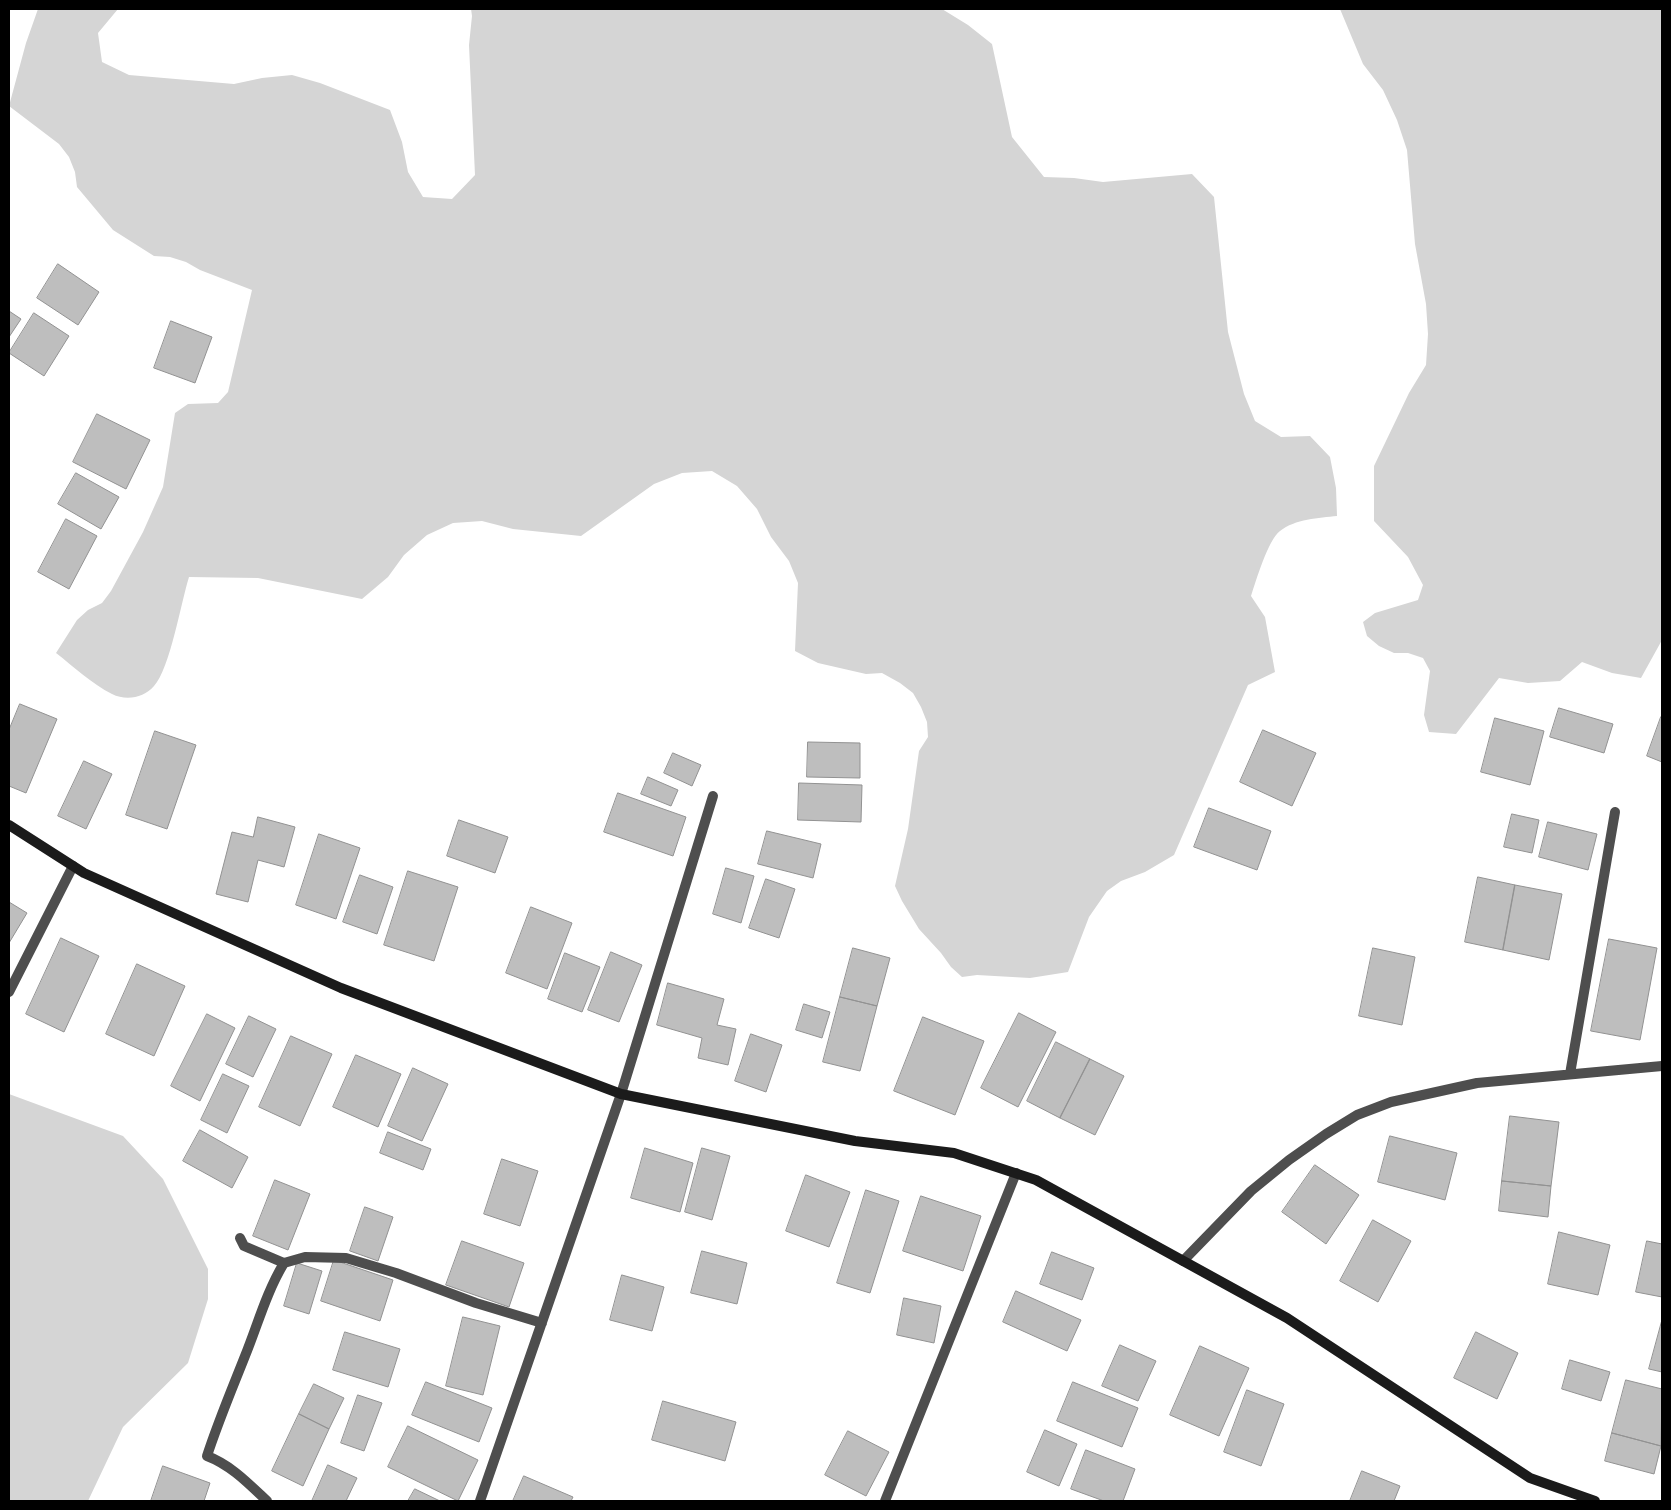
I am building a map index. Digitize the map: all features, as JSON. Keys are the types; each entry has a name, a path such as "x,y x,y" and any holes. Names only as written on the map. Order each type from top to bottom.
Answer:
{"main road":[{"path":"9,825 84,873 341,988 621,1094 855,1142 954,1153 1036,1180 1288,1318 1530,1478 1595,1501"}],"street":[{"path":"480,1501 621,1094 713,796"},
{"path":"1570,1074 1615,812"},
{"path":"9,992 73,866"},
{"path":"1183,1260 1251,1192 1289,1160 1357,1115 1391,1102 1476,1083 1662,1066"},
{"path":"885,1501 1016,1173"},
{"path":"240,1238 244,1246 284,1263 305,1257 346,1258 396,1273 476,1303 542,1322"},
{"path":"268,1501 220,1461 207,1456 217,1423 246,1354 271,1284 284,1263"}],"shaded area":[{"path":"38,9 118,9 98,33 102,62 129,75 234,84 262,78 292,75 320,83 390,110 402,142 408,172 423,197 452,199 475,175 469,45 471,9 942,9 968,25 992,44 1012,137 1044,177 1074,178 1103,182 1192,174 1214,197 1228,332 1244,394 1255,421 1281,437 1310,436 1330,457 1336,488 1337,516 1293,524 1280,531 1271,543 1251,596 1265,617 1275,672 1248,685 1174,855 1145,872 1121,881 1107,891 1089,917 1068,972 1030,978 977,975 962,977 951,967 919,929 895,886 908,829 919,751 928,737 927,722 921,707 913,693 882,673 866,674 818,663 795,651 798,583 789,561 771,537 757,509 737,486 712,471 682,473 654,484 581,536 513,529 482,521 453,523 427,535 404,555 388,577 362,599 258,578 189,577 170,651 160,677 154,686 140,696 129,698 112,694 90,680 56,653 77,620 88,610 102,603 111,591 143,532 163,487 175,413 188,404 218,403 228,392 252,290 200,270 186,262 170,257 154,256 113,230 77,187 75,172 69,157 59,144 9,106 26,43"},
{"path":"1340,9 1662,9 1662,640 1641,678 1612,673 1582,662 1560,681 1528,683 1499,678 1456,734 1429,732 1424,715 1430,671 1423,658 1408,653 1394,653 1379,646 1367,636 1363,622 1375,613 1418,600 1423,585 1408,557 1374,521 1374,466 1409,393 1426,365 1428,334 1426,304 1415,244 1407,150 1397,120 1383,90 1363,64"},
{"path":"9,1094 123,1136 163,1179 208,1269 208,1299 188,1363 123,1427 88,1501 9,1501"}],"building":[{"path":"58,264 99,292 78,325 37,298"},
{"path":"9,311 21,319 9,337"},
{"path":"34,313 69,336 44,376 9,353"},
{"path":"171,321 212,337 195,383 154,368"},
{"path":"97,414 150,440 126,489 73,462"},
{"path":"76,473 119,497 101,529 58,504"},
{"path":"66,519 97,536 69,589 38,572"},
{"path":"20,704 57,719 26,793 9,786 9,730"},
{"path":"1559,708 1613,724 1604,753 1550,737"},
{"path":"1495,718 1544,731 1530,785 1481,772"},
{"path":"1662,718 1662,762 1647,756"},
{"path":"1263,730 1316,753 1292,806 1240,782"},
{"path":"155,731 196,745 167,829 126,815"},
{"path":"808,742 860,743 860,778 807,777"},
{"path":"673,753 701,765 692,786 664,773"},
{"path":"84,761 112,774 86,829 58,816"},
{"path":"648,777 678,790 671,806 641,794"},
{"path":"799,783 862,785 861,822 798,820"},
{"path":"618,793 686,817 673,856 604,832"},
{"path":"1209,808 1271,831 1257,870 1194,847"},
{"path":"1512,814 1539,820 1532,853 1504,847"},
{"path":"258,817 295,827 284,867 258,860 248,902 216,894 232,832 253,837"},
{"path":"459,820 508,837 495,873 447,856"},
{"path":"1548,822 1597,834 1588,870 1539,857"},
{"path":"767,831 821,844 813,878 758,864"},
{"path":"319,834 360,848 336,919 296,905"},
{"path":"726,868 754,876 741,923 713,914"},
{"path":"408,871 458,887 434,961 384,945"},
{"path":"360,875 393,887 377,934 343,922"},
{"path":"1478,877 1515,885 1503,950 1465,942"},
{"path":"766,879 795,889 779,938 749,928"},
{"path":"1515,885 1562,894 1549,960 1503,950"},
{"path":"9,902 27,913 9,943"},
{"path":"531,907 572,923 547,989 506,973"},
{"path":"61,938 99,956 64,1032 26,1014"},
{"path":"1609,939 1657,948 1640,1040 1591,1031"},
{"path":"853,948 890,958 877,1006 840,997"},
{"path":"1373,948 1415,957 1402,1025 1359,1016"},
{"path":"611,952 642,965 619,1022 588,1010"},
{"path":"565,953 600,967 582,1012 548,999"},
{"path":"137,964 185,986 154,1056 106,1034"},
{"path":"668,983 724,999 717,1025 736,1029 728,1065 698,1058 702,1038 657,1025"},
{"path":"840,997 877,1006 860,1071 823,1062"},
{"path":"804,1004 830,1012 822,1038 796,1030"},
{"path":"1019,1013 1056,1032 1018,1107 981,1088"},
{"path":"207,1014 235,1028 200,1101 171,1086"},
{"path":"249,1016 276,1029 253,1077 226,1064"},
{"path":"923,1017 984,1041 955,1115 894,1091"},
{"path":"751,1034 782,1045 766,1092 735,1081"},
{"path":"291,1036 332,1054 300,1126 259,1107"},
{"path":"1056,1042 1090,1059 1060,1118 1027,1101"},
{"path":"356,1055 401,1074 378,1127 333,1107"},
{"path":"1090,1059 1124,1076 1095,1135 1060,1118"},
{"path":"413,1068 448,1084 422,1141 388,1126"},
{"path":"223,1074 249,1086 227,1133 201,1120"},
{"path":"1510,1116 1559,1122 1551,1186 1502,1181"},
{"path":"200,1130 248,1157 232,1188 183,1161"},
{"path":"388,1132 431,1149 423,1170 380,1153"},
{"path":"1390,1136 1457,1153 1445,1200 1378,1182"},
{"path":"645,1148 693,1163 680,1212 631,1198"},
{"path":"702,1148 730,1156 712,1220 685,1212"},
{"path":"502,1159 538,1171 520,1226 484,1214"},
{"path":"1315,1165 1359,1195 1326,1244 1282,1212"},
{"path":"806,1175 850,1192 829,1247 786,1231"},
{"path":"275,1180 310,1194 288,1250 253,1236"},
{"path":"1502,1181 1551,1186 1548,1217 1499,1211"},
{"path":"866,1190 899,1201 870,1293 837,1283"},
{"path":"921,1196 981,1216 963,1271 903,1251"},
{"path":"365,1207 393,1217 378,1261 350,1251"},
{"path":"1373,1220 1411,1241 1378,1302 1340,1281"},
{"path":"1559,1232 1610,1245 1598,1295 1548,1284"},
{"path":"462,1241 524,1263 509,1307 446,1285"},
{"path":"1647,1241 1662,1244 1662,1297 1636,1292"},
{"path":"702,1251 747,1263 737,1304 691,1293"},
{"path":"1052,1252 1094,1268 1082,1300 1040,1284"},
{"path":"334,1260 393,1280 380,1321 321,1301"},
{"path":"297,1263 322,1271 309,1314 284,1306"},
{"path":"622,1275 664,1287 652,1331 610,1320"},
{"path":"1016,1291 1081,1320 1067,1351 1003,1322"},
{"path":"904,1298 941,1306 934,1343 897,1335"},
{"path":"463,1317 500,1326 483,1395 446,1386"},
{"path":"1662,1320 1662,1372 1649,1369"},
{"path":"345,1332 400,1349 388,1387 333,1370"},
{"path":"1476,1332 1518,1353 1497,1399 1454,1378"},
{"path":"1120,1345 1156,1361 1138,1401 1102,1386"},
{"path":"1200,1346 1249,1368 1219,1436 1170,1415"},
{"path":"1570,1360 1610,1372 1601,1401 1562,1389"},
{"path":"1626,1380 1662,1389 1661,1446 1612,1433"},
{"path":"426,1382 492,1408 479,1442 412,1415"},
{"path":"1073,1382 1138,1408 1122,1447 1057,1421"},
{"path":"314,1384 344,1398 329,1429 299,1414"},
{"path":"1247,1390 1284,1404 1261,1466 1224,1452"},
{"path":"358,1395 382,1403 364,1451 341,1443"},
{"path":"663,1401 736,1422 725,1461 652,1440"},
{"path":"299,1414 329,1429 303,1486 272,1471"},
{"path":"408,1426 478,1460 458,1501 388,1467"},
{"path":"1045,1430 1077,1444 1059,1486 1027,1472"},
{"path":"848,1431 889,1452 866,1496 825,1475"},
{"path":"1612,1433 1661,1446 1654,1474 1605,1461"},
{"path":"1086,1450 1135,1469 1123,1501 1104,1501 1071,1489"},
{"path":"328,1465 357,1478 346,1501 312,1501"},
{"path":"163,1466 210,1483 204,1501 151,1501"},
{"path":"1362,1471 1400,1486 1394,1501 1350,1501"},
{"path":"524,1476 573,1497 571,1501 513,1501"},
{"path":"415,1489 440,1501 408,1501"}]}
